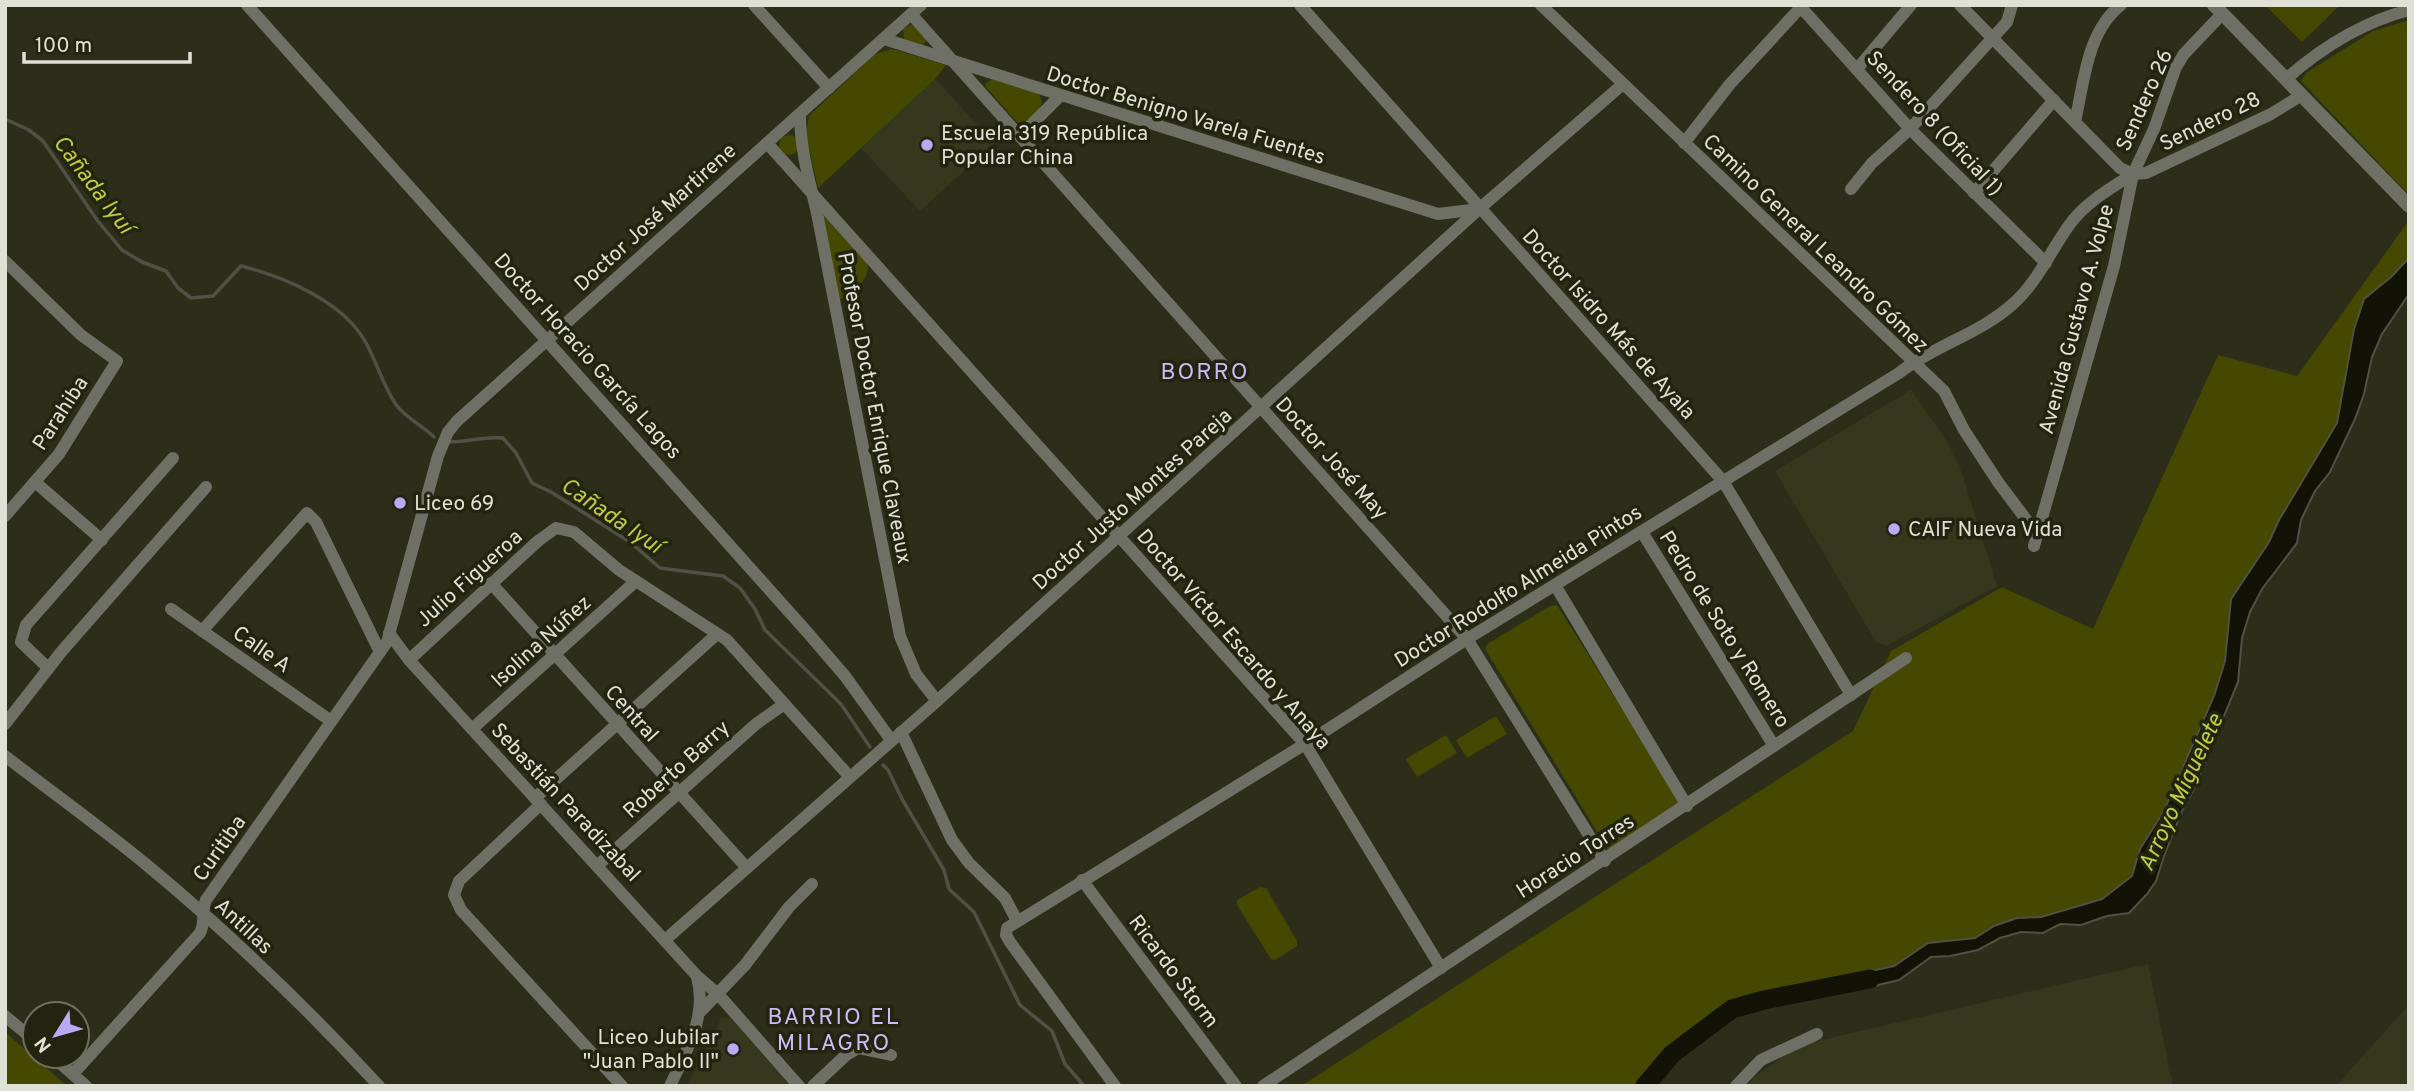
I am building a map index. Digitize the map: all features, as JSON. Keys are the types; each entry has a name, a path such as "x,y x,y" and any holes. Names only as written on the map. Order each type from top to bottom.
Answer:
{"street":[{"name":"Doctor Horacio García Lagos","path":"247,5 548,339 896,736 953,840 969,863 1005,898 1017,921"},
{"path":"754,5 829,88"},
{"name":"Doctor Isidro Más de Ayala","path":"1300,5 1723,481 1851,695"},
{"name":"Camino General Leandro Gómez","path":"1541,5 1944,391 1964,430 1998,482 2028,522 2038,529"},
{"path":"1857,69 1911,5"},
{"path":"1960,5 2120,168 2133,174"},
{"path":"1851,188 1872,163 1910,129 2007,22 2011,5"},
{"path":"2075,122 2096,34 2109,14 2120,5"},
{"path":"1685,144 1730,84 1800,6"},
{"name":"Sendero 8 (Oficial 1)","path":"1800,6 1910,129 2046,263"},
{"name":"Doctor José Martirene","path":"389,633 438,456 448,432 548,339 916,10"},
{"name":"Doctor José May","path":"916,10 955,62 1466,639 1605,861"},
{"path":"2218,10 2409,206"},
{"name":"Sendero 26","path":"2133,174 2158,120 2176,68 2218,10"},
{"path":"2286,79 2334,43 2379,20 2409,10"},
{"name":"Doctor Benigno Varela Fuentes","path":"884,39 1438,214 1479,209"},
{"name":"Doctor Justo Montes Pareja","path":"665,940 937,701 1479,209 1623,84"},
{"name":"Sendero 28","path":"2046,263 2070,223 2092,201 2133,174 2146,173 2159,167 2271,114 2302,95"},
{"path":"1020,136 1060,96"},
{"path":"1973,193 2054,100"},
{"name":"Profesor Doctor Enrique Claveaux","path":"800,114 800,134 900,636 916,674 937,701"},
{"name":"Doctor Víctor Escardo y Anaya","path":"767,143 1305,744 1441,968"},
{"name":"Avenida Gustavo A. Volpe","path":"2034,546 2114,266 2133,174"},
{"name":"Parahiba","path":"5,261 82,335 117,361 59,454 5,516"},
{"name":"Doctor Rodolfo Almeida Pintos","path":"1115,1086 1006,936 1007,928 1305,744 1466,639 1899,373 1935,348 1988,324 2015,303 2046,263"},
{"path":"48,668 23,646 21,642 26,625 173,458"},
{"path":"36,482 102,540"},
{"path":"5,724 48,668 206,487"},
{"path":"202,631 307,513 316,522 380,652"},
{"name":"Julio Figueroa","path":"409,660 556,527 575,532 636,581"},
{"name":"Pedro de Soto y Romero","path":"1642,532 1774,746"},
{"path":"636,581 727,640 849,776"},
{"name":"Isolina Núñez","path":"472,729 636,581"},
{"name":"Central","path":"491,583 746,867"},
{"path":"1555,584 1687,806"},
{"name":"Calle A","path":"171,609 331,721"},
{"name":"Curitiba","path":"73,1074 200,933 206,900 380,652 389,633"},
{"name":"Sebastián Paradizabal","path":"389,633 409,660 697,976 718,994 799,1086"},
{"path":"622,1086 461,910 454,895 458,881 616,723 717,634"},
{"name":"Horacio Torres","path":"1263,1086 1546,897 1605,861 1906,658"},
{"name":"Roberto Barry","path":"598,865 756,724 783,705"},
{"name":"Antillas","path":"5,756 148,866 204,914 333,1036 379,1086"},
{"name":"Ricardo Storm","path":"1082,880 1236,1086"},
{"path":"701,1011 745,965 789,906 812,884"},
{"path":"670,1086 701,1011 701,992 697,976"},
{"path":"5,1016 21,1029"},
{"path":"1736,1086 1761,1060 1817,1034"},
{"path":"813,1086 845,1055 858,1048 891,1055"},
{"path":"68,1070 86,1086"}],"shaded area":[{"path":"2265,5 2340,5 2302,42"},
{"path":"2409,20 2409,195 2301,81 2306,73 2373,31"},
{"path":"912,24 927,40 922,46 904,39 903,29"},
{"path":"892,49 946,65 935,79 818,188 806,136 809,116 875,54"},
{"name":"Escuela 319 República Popular China","path":"935,79 994,143 920,211 861,148"},
{"path":"992,79 1039,94 1042,102 1040,109 1026,123 1017,122 986,87 985,84"},
{"path":"789,135 796,138 799,145 796,152 789,155 782,152 779,145 782,138"},
{"path":"825,214 867,262 864,278 857,288 842,299 839,299"},
{"path":"2407,223 2409,258 2364,299 2354,329 2337,423 2279,520 2269,542 2231,599 2225,661 2214,696 2164,811 2140,849 2132,876 2102,899 2041,917 2017,918 1994,926 1975,938 1928,943 1894,966 1857,974 1843,983 1732,1009 1672,1054 1645,1086 1301,1086 1853,731 1891,651 2002,587 2093,629 2218,355 2297,376"},
{"name":"CAIF Nueva Vida","path":"1911,390 1945,438 1961,470 1997,586 1886,646 1876,642 1775,471"},
{"path":"1557,605 1681,803 1609,851 1485,649 1487,644 1550,606"},
{"path":"1496,716 1507,734 1467,758 1456,740"},
{"path":"1446,735 1457,753 1417,777 1406,759"},
{"path":"1260,887 1266,888 1297,941 1297,946 1275,960 1271,959 1237,905 1237,900"},
{"path":"2148,964 2173,1086 1746,1086 1781,1058 1809,1043"},
{"path":"2409,1005 2409,1086 2336,1086"},
{"name":"Liceo Jubilar \"Juan Pablo II\"","path":"721,1018 733,1018 794,1086 687,1086"},
{"path":"5,1032 21,1046 21,1070 49,1070 67,1086 5,1086"}],"water":[{"path":"2409,258 2409,294 2382,334 2372,357 2355,419 2330,472 2315,491 2301,520 2297,543 2262,589 2250,612 2242,638 2238,682 2193,791 2182,811 2156,881 2147,894 2129,913 2107,916 2081,925 2060,924 2043,933 2021,932 2000,938 1978,950 1931,957 1899,980 1870,987 1843,983 1857,974 1894,966 1928,943 1975,938 1994,926 2017,918 2041,917 2102,899 2132,876 2140,849 2164,811 2214,696 2225,661 2231,599 2269,542 2279,520 2337,423 2354,329 2364,299"}],"waterway":[{"name":"Cañada Iyuí","path":"5,119 29,130 43,141 97,220 122,250 142,262 166,271 178,288 191,298 213,296 241,266 294,284 343,315 366,343 397,406 434,437"},
{"name":"Cañada Iyuí","path":"449,442 503,438 516,453 532,483 630,542 660,568 723,576 740,588 755,609 765,630 841,704 870,747"},
{"name":"Cañada Iyuí","path":"883,765 944,870 949,889 974,912 1020,1005 1052,1031 1065,1064 1084,1086"},
{"name":"Arroyo Miguelete","path":"1645,1086 1672,1054 1732,1009 1870,979"}],"place":[{"name":"Escuela 319 República Popular China","path":"927,145"},
{"name":"Liceo 69","path":"400,503"},
{"name":"CAIF Nueva Vida","path":"1894,529"},
{"name":"Liceo Jubilar \"Juan Pablo II\"","path":"733,1049"}],"district":[{"name":"BORRO","path":"1205,371"},
{"name":"BARRIO EL MILAGRO","path":"834,1029"}]}
